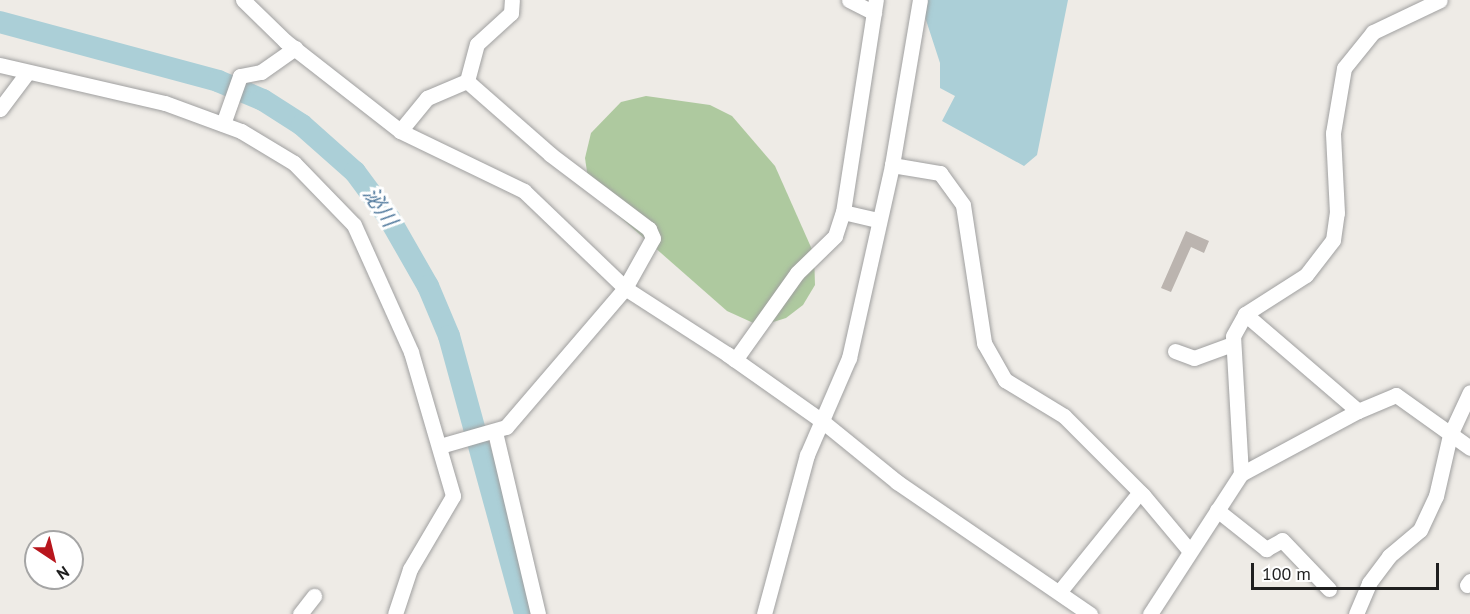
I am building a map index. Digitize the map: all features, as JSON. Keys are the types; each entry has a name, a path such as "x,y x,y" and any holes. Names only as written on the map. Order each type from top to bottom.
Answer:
{"street":[{"path":"243,0 295,48 400,131 524,191 625,288 735,360 822,421 897,482 1060,591 1090,614"},
{"path":"467,81 477,44 511,13 512,0"},
{"path":"735,360 797,273 835,236 843,212 875,7 849,0"},
{"path":"764,614 807,455 843,377 892,165 920,0"},
{"path":"1241,474 1232,344 1245,314 1306,275 1333,240 1337,213 1333,133 1341,76 1348,58 1373,32 1440,0"},
{"path":"225,117 240,76 261,72 295,48"},
{"path":"0,65 225,117 294,163 354,225 411,352 445,445 453,496 450,509 410,569 395,614"},
{"path":"0,109 27,73"},
{"path":"400,131 428,98 467,81"},
{"path":"445,445 506,428 625,288 650,248 653,238 649,229 550,154 467,81"},
{"path":"892,165 940,173 963,205 984,343 1005,380 1019,392 1053,406 1140,492 1189,550"},
{"path":"843,212 879,220"},
{"path":"1245,314 1358,411"},
{"path":"1175,351 1194,358 1232,344"},
{"path":"1356,614 1369,583 1389,556 1420,530 1436,496 1450,435 1470,392"},
{"path":"1150,614 1189,550 1241,474 1358,411 1396,394 1470,448"},
{"path":"490,433 538,614"},
{"path":"1060,591 1140,492"},
{"path":"1217,510 1266,549 1282,540 1329,589"},
{"path":"300,614 314,596"}],"green space":[{"path":"646,96 710,105 732,116 775,166 814,254 815,285 803,305 786,318 760,326 727,311 612,210 588,179 585,158 591,133 621,102"}],"water":[{"path":"928,0 1068,0 1037,155 1024,166 942,121 955,96 940,88 940,63 925,17"}],"building":[{"path":"1186,231 1209,241 1204,253 1191,247 1171,292 1161,288"}],"waterway":[{"name":"泌川","path":"0,22 218,81 263,100 302,125 355,172 389,218 428,286 449,336 525,614"}]}
